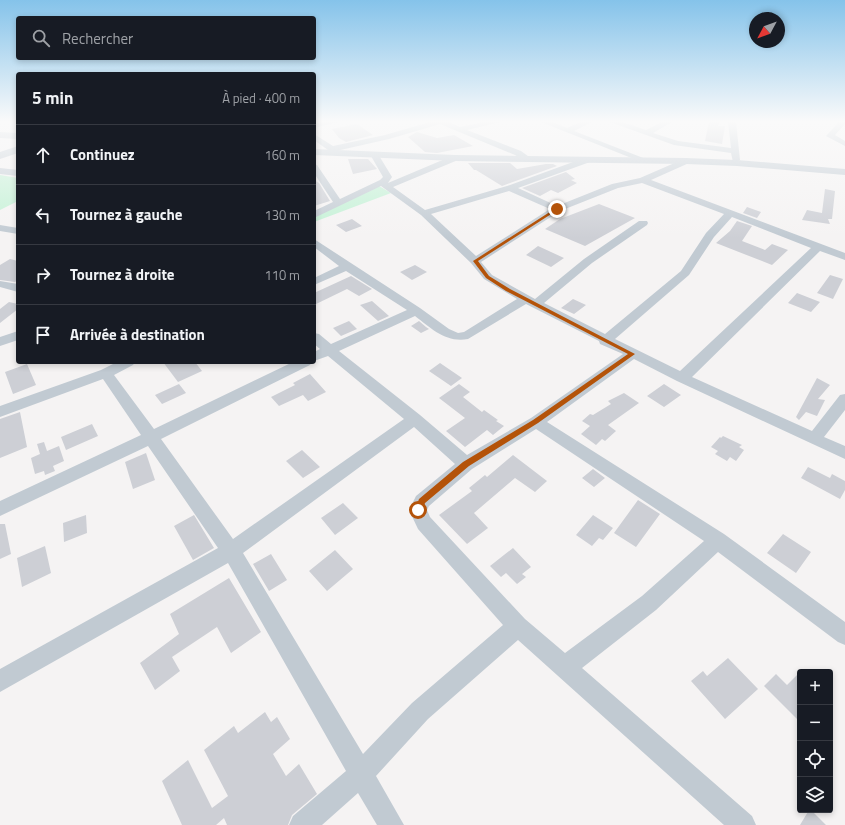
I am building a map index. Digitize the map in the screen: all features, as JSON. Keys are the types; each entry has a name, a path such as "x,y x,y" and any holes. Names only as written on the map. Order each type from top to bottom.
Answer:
{"street":[{"path":"378,160 388,177 385,185"},
{"path":"316,214 449,160"},
{"path":"424,213 510,188 586,160"},
{"path":"616,160 737,163 845,172"},
{"path":"475,261 557,209 615,186 643,180 686,161"},
{"path":"316,170 339,204"},
{"path":"0,171 16,173"},
{"path":"643,180 731,212 845,257"},
{"path":"385,185 424,213 475,261 488,277 508,290 632,354 845,453"},
{"path":"510,188 557,209"},
{"path":"605,340 685,273 710,235 731,212"},
{"path":"316,243 347,266 416,311 444,332 457,336 468,335 531,301 624,234 643,223"},
{"path":"0,228 16,231"},
{"path":"682,378 818,247"},
{"path":"316,281 347,266"},
{"path":"0,284 16,288"},
{"path":"316,357 416,311"},
{"path":"0,342 16,336"},
{"path":"316,339 414,419 466,464"},
{"path":"632,354 536,422 466,464 422,501 418,510 424,523 518,626 566,666 743,825"},
{"path":"0,412 106,373 124,364"},
{"path":"0,509 301,364"},
{"path":"106,373 231,551 391,825"},
{"path":"814,439 845,399"},
{"path":"0,681 231,551 414,419"},
{"path":"536,422 718,540 845,635"},
{"path":"566,666 650,603 718,540"},
{"path":"302,825 361,774 420,711 518,626"}],"green space":[{"path":"0,175 16,178 16,202 0,210"},
{"path":"379,186 391,193 316,221 316,211"}],"building":[{"path":"348,160 369,160 377,169 353,174"},
{"path":"468,163 510,163 517,169 546,164 553,164 557,166 502,186 474,170"},
{"path":"566,172 575,179 571,180 577,183 558,193 551,190 540,196 522,188"},
{"path":"316,181 319,183 330,201 316,205"},
{"path":"825,189 835,191 832,219 828,219 830,224 802,220 807,210 822,213"},
{"path":"599,204 635,218 585,246 545,229 560,219"},
{"path":"747,207 761,212 757,218 743,213"},
{"path":"352,219 362,226 346,232 336,225"},
{"path":"737,221 752,226 742,241 765,250 772,244 788,250 772,265 716,243 730,231"},
{"path":"538,246 564,258 551,267 526,255"},
{"path":"10,259 16,260 16,281 0,280 0,265"},
{"path":"415,265 427,272 412,280 400,272"},
{"path":"830,275 843,279 833,299 817,293"},
{"path":"351,276 372,289 359,296 347,289 316,304 316,292"},
{"path":"797,293 820,302 811,312 788,303"},
{"path":"573,299 586,305 574,314 561,308"},
{"path":"372,301 389,316 378,321 360,305"},
{"path":"9,302 16,304 16,311 0,323 0,309"},
{"path":"349,321 357,329 341,336 333,328"},
{"path":"419,321 429,329 421,333 411,326"},
{"path":"440,363 462,378 451,386 429,371"},
{"path":"27,364 36,385 13,394 5,372"},
{"path":"164,364 197,364 202,371 178,382"},
{"path":"310,374 326,392 308,401 303,395 279,406 271,397 295,385 293,383"},
{"path":"817,378 830,385 818,399 825,400 817,416 806,412 799,420 796,417"},
{"path":"179,384 186,393 162,404 155,395"},
{"path":"459,384 470,392 463,397 482,412 484,410 504,426 493,435 487,430 465,447 446,431 465,418 439,398"},
{"path":"664,384 681,395 664,407 647,396"},
{"path":"624,393 639,403 608,425 616,431 605,441 602,439 596,445 581,434 590,426 582,421 590,414 593,415 611,404 608,401"},
{"path":"20,412 27,447 0,458 0,419"},
{"path":"92,424 98,436 66,450 61,437"},
{"path":"723,436 742,445 739,447 744,450 736,461 730,457 727,461 715,454 718,451 711,447 720,437 721,438"},
{"path":"44,442 47,451 59,446 64,461 53,466 55,471 45,475 44,471 35,474 31,458 40,454 37,444"},
{"path":"302,450 320,467 303,478 286,461"},
{"path":"146,453 155,480 133,489 125,462"},
{"path":"513,455 547,481 535,492 515,478 474,513 488,528 467,544 439,515 472,491 469,488 485,475 487,477"},
{"path":"808,467 830,478 832,474 845,481 845,490 840,499 801,478"},
{"path":"593,469 605,478 594,487 582,478"},
{"path":"638,500 660,514 636,547 614,533"},
{"path":"343,503 358,518 335,535 321,518"},
{"path":"86,515 87,533 64,542 63,523"},
{"path":"194,515 214,548 193,560 174,526"},
{"path":"593,515 613,528 603,540 599,538 592,546 576,535"},
{"path":"0,524 5,524 11,554 0,559"},
{"path":"783,534 811,552 796,573 767,553"},
{"path":"45,546 51,573 22,587 17,558"},
{"path":"513,548 531,567 522,574 526,577 517,584 506,573 501,577 490,566"},
{"path":"335,550 353,569 327,591 309,571"},
{"path":"271,554 287,580 269,591 253,564"},
{"path":"229,578 261,632 231,653 217,627 172,657 180,671 155,690 140,663 179,634 170,614"},
{"path":"728,658 758,689 725,719 691,681 703,671 707,676"},
{"path":"776,674 787,685 797,675 797,719 764,686"},
{"path":"265,712 271,722 277,717 290,739 273,754 286,776 299,764 317,794 292,815 288,825 227,825 224,818 216,825 182,825 162,781 188,760 212,808 228,796 204,750 234,726 238,733"},
{"path":"807,813 814,813 826,825 800,825"}],"route":[{"path":"418,510 422,501 466,464 536,422 632,354 508,290 488,277 475,261 557,209"}]}
